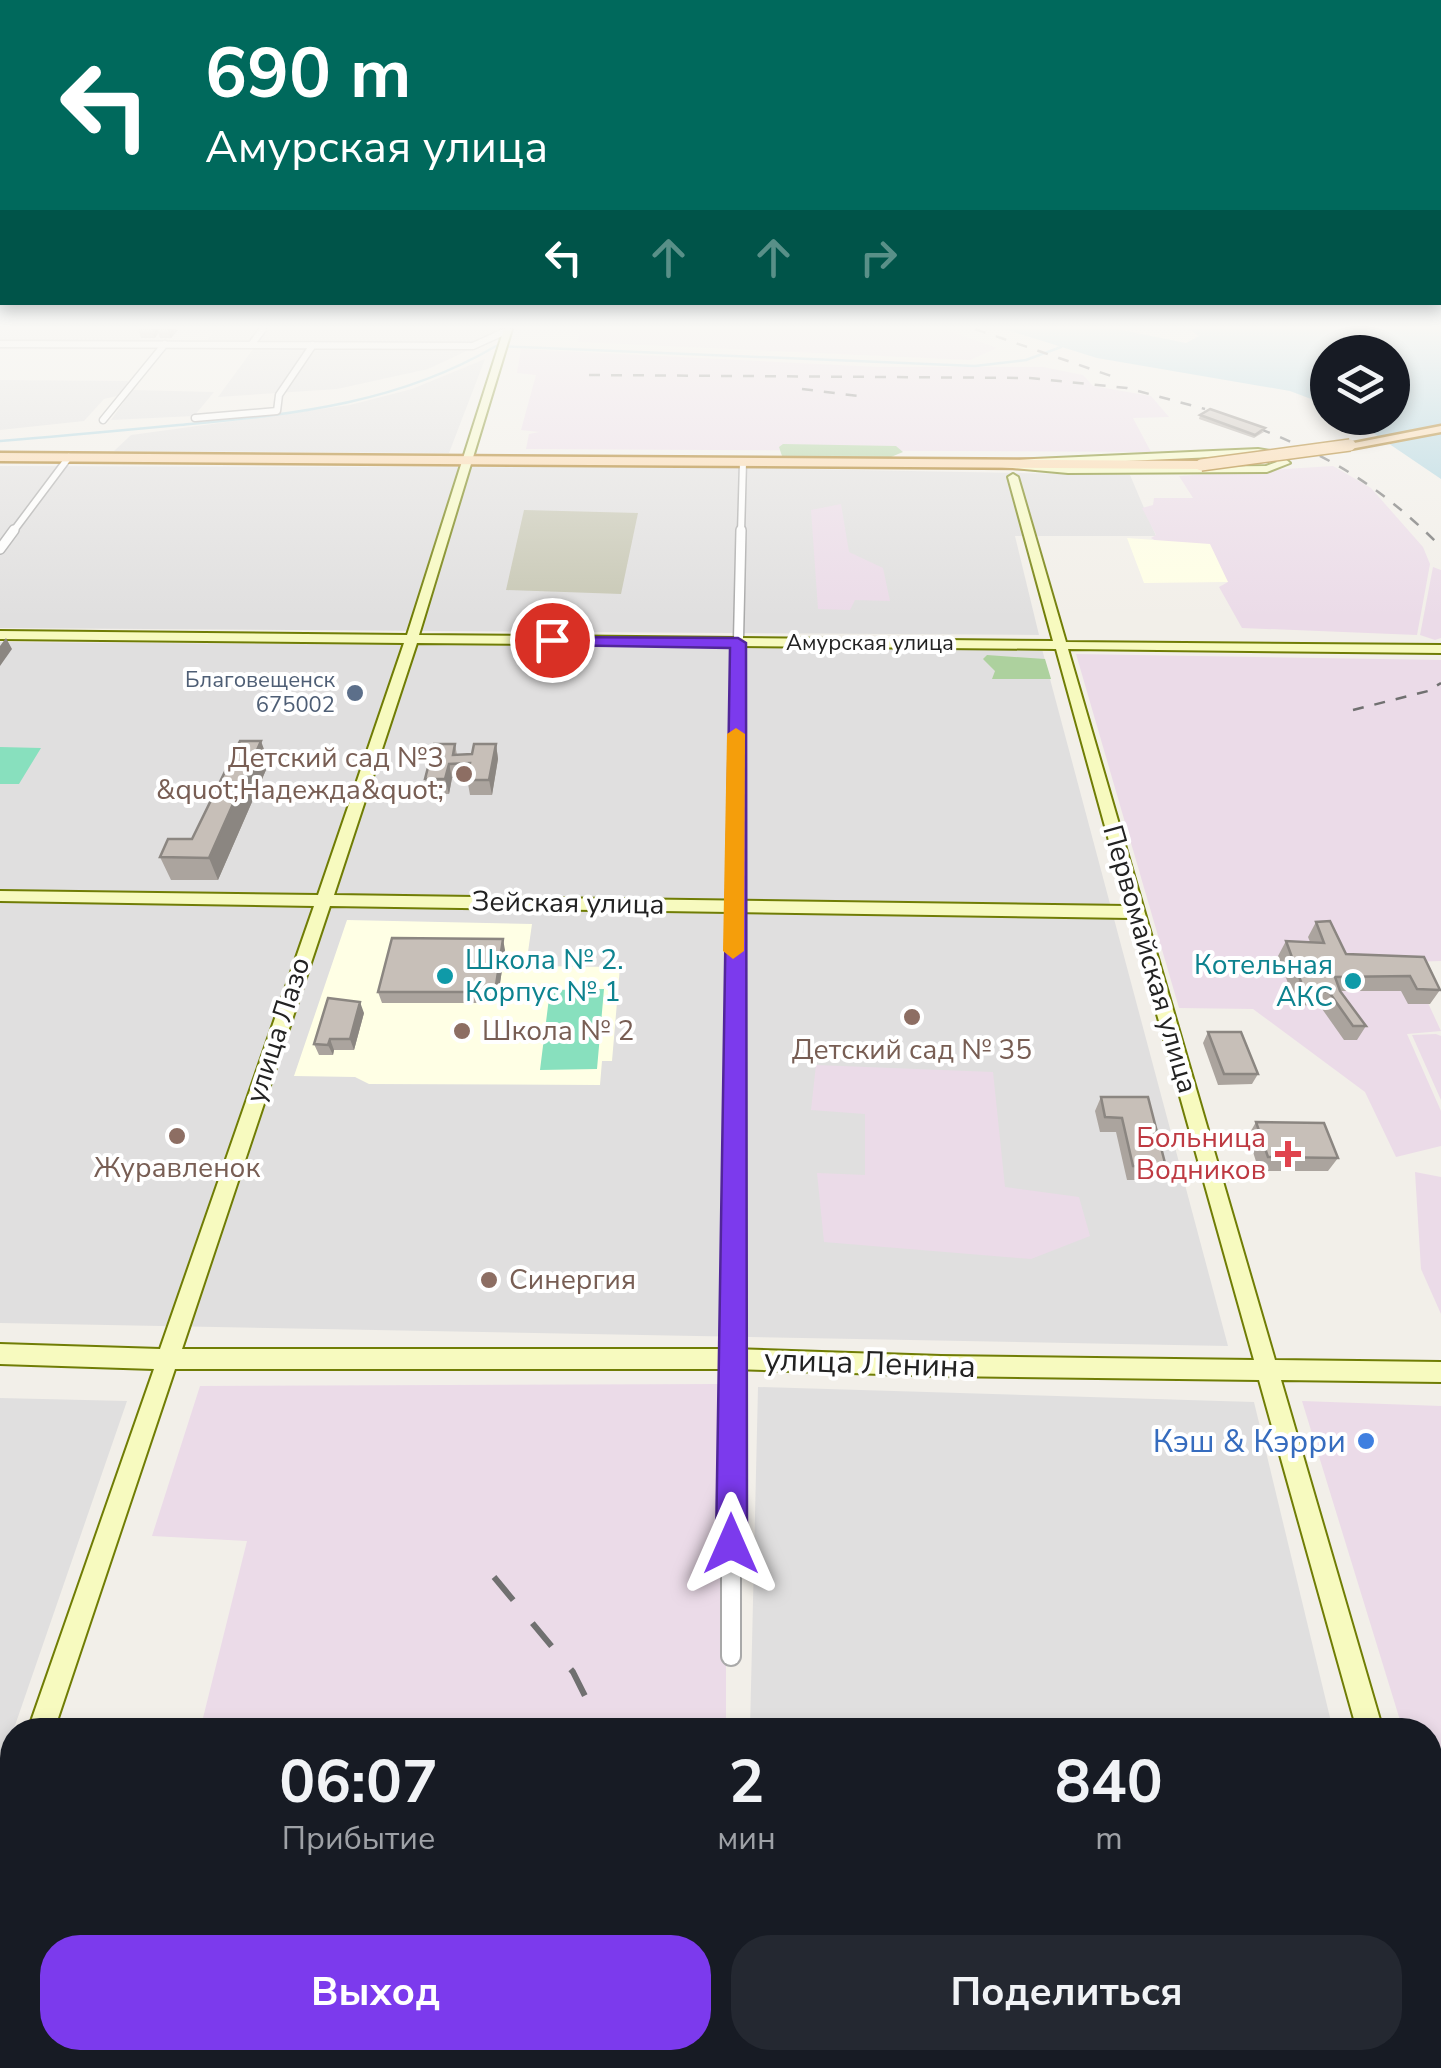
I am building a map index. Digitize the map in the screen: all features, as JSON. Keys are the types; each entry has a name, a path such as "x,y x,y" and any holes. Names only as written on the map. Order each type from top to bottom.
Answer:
{"main road":[{"path":"0,457 1201,465 1350,446 1441,429"}],"street":[{"name":"улица Лазо","path":"44,1718 412,640 480,426"},
{"path":"1258,452 1273,454 1284,463 1267,469 1046,471 996,464 1194,459 1258,452"},
{"path":"0,549 68,457"},
{"path":"731,1656 733,907 743,462"},
{"path":"996,464 1013,477 1046,471"},
{"name":"Первомайская улица","path":"1013,477 1367,1718"},
{"name":"Амурская улица","path":"0,635 1441,648"},
{"name":"Зейская улица","path":"0,896 1135,912"},
{"name":"улица Ленина","path":"0,1354 167,1359 732,1359 1441,1372"}],"shaded area":[{"path":"0,426 42,426 0,430"},
{"path":"200,426 460,426 449,453 114,451 131,435"},
{"path":"522,426 1137,426 1151,452 526,449 529,434 539,432 521,430"},
{"path":"0,466 746,468 1130,475 1156,536 1015,536 1039,635 0,628"},
{"path":"1333,466 1371,488 1423,547 1430,564 1417,635 1242,628 1219,587 1228,582 1151,538 1156,535 1142,508 1153,505 1154,498 1193,498 1179,476"},
{"path":"841,504 849,552 883,568 890,601 855,600 850,610 818,609 811,510"},
{"path":"524,510 638,513 621,594 506,590"},
{"path":"1127,538 1210,544 1228,582 1144,583"},
{"path":"1433,567 1441,570 1441,638 1435,640 1420,635"},
{"path":"0,642 1042,649 1228,1346 0,1323"},
{"path":"1076,654 1441,660 1441,961 1409,962 1441,1031 1407,1034 1441,1111 1441,1146 1396,1157 1365,1092 1253,1009 1179,1008"},
{"name":"Школа № 2","path":"347,920 532,924 526,966 620,967 612,1061 602,1061 600,1085 369,1084 355,1077 294,1076"},
{"path":"1412,1035 1441,1036 1441,1100"},
{"path":"816,1065 993,1072 1005,1187 1079,1197 1090,1236 1031,1259 824,1242 817,1173 865,1175 865,1114 811,1110"},
{"path":"1415,1172 1441,1177 1441,1314 1421,1269"},
{"path":"718,1384 726,1512 726,1718 203,1718 247,1541 152,1536 200,1386"},
{"path":"758,1387 1254,1402 1330,1718 750,1718"},
{"path":"0,1398 127,1401 18,1718 0,1718"},
{"path":"1302,1401 1441,1406 1441,1718 1399,1718"}],"green space":[{"path":"896,446 903,452 891,457 782,456 779,447"},
{"path":"987,655 1045,659 1051,679 992,679 995,671 983,659"},
{"path":"0,747 41,748 19,784 0,784"},
{"path":"604,989 597,1069 540,1070 550,990"}],"water":[{"path":"1410,426 1441,426 1441,479 1376,435 1410,435"}],"building":[{"path":"1229,426 1265,428 1255,435"},
{"path":"240,741 261,741 209,858 160,857 168,839 192,839"},
{"path":"434,744 455,744 453,755 472,754 474,744 496,744 489,780 467,780 470,763 449,764 445,779 425,779"},
{"path":"1330,921 1346,954 1424,957 1440,990 1417,989 1410,976 1335,977 1340,991 1366,1026 1353,1026 1329,992 1304,990 1286,941 1324,943 1316,922"},
{"name":"Школа № 2. Корпус № 1","path":"392,938 503,939 495,992 378,992"},
{"path":"328,998 360,1002 350,1039 314,1044"},
{"path":"1208,1032 1241,1032 1258,1074 1224,1074"},
{"path":"1101,1097 1148,1097 1166,1167 1133,1166 1122,1118 1105,1117"},
{"path":"1256,1122 1324,1123 1338,1158 1268,1157"}],"waterway":[{"path":"0,441 170,426"}],"railway":[{"path":"1250,426 1323,458 1372,487 1441,547"},
{"path":"1353,710 1428,691 1441,683"},
{"path":"494,1577 573,1672 596,1718"}],"slow traffic":[{"path":"733,951 736,734"}],"place":[{"name":"Благовещенск 675002","path":"355,693"},
{"name":"Детский сад №3 &quot;Надежда&quot;","path":"464,774"},
{"name":"Школа № 2. Корпус № 1","path":"445,976"},
{"name":"Котельная АКС","path":"1353,981"},
{"name":"Детский сад № 35","path":"912,1017"},
{"name":"Школа № 2","path":"462,1031"},
{"name":"Журавленок","path":"177,1136"},
{"name":"Больница Водников","path":"1288,1154"},
{"name":"Синергия","path":"489,1280"},
{"name":"Кэш & Кэрри","path":"1366,1441"}],"route":[{"path":"552,640 738,643 733,894 731,1544"}]}
